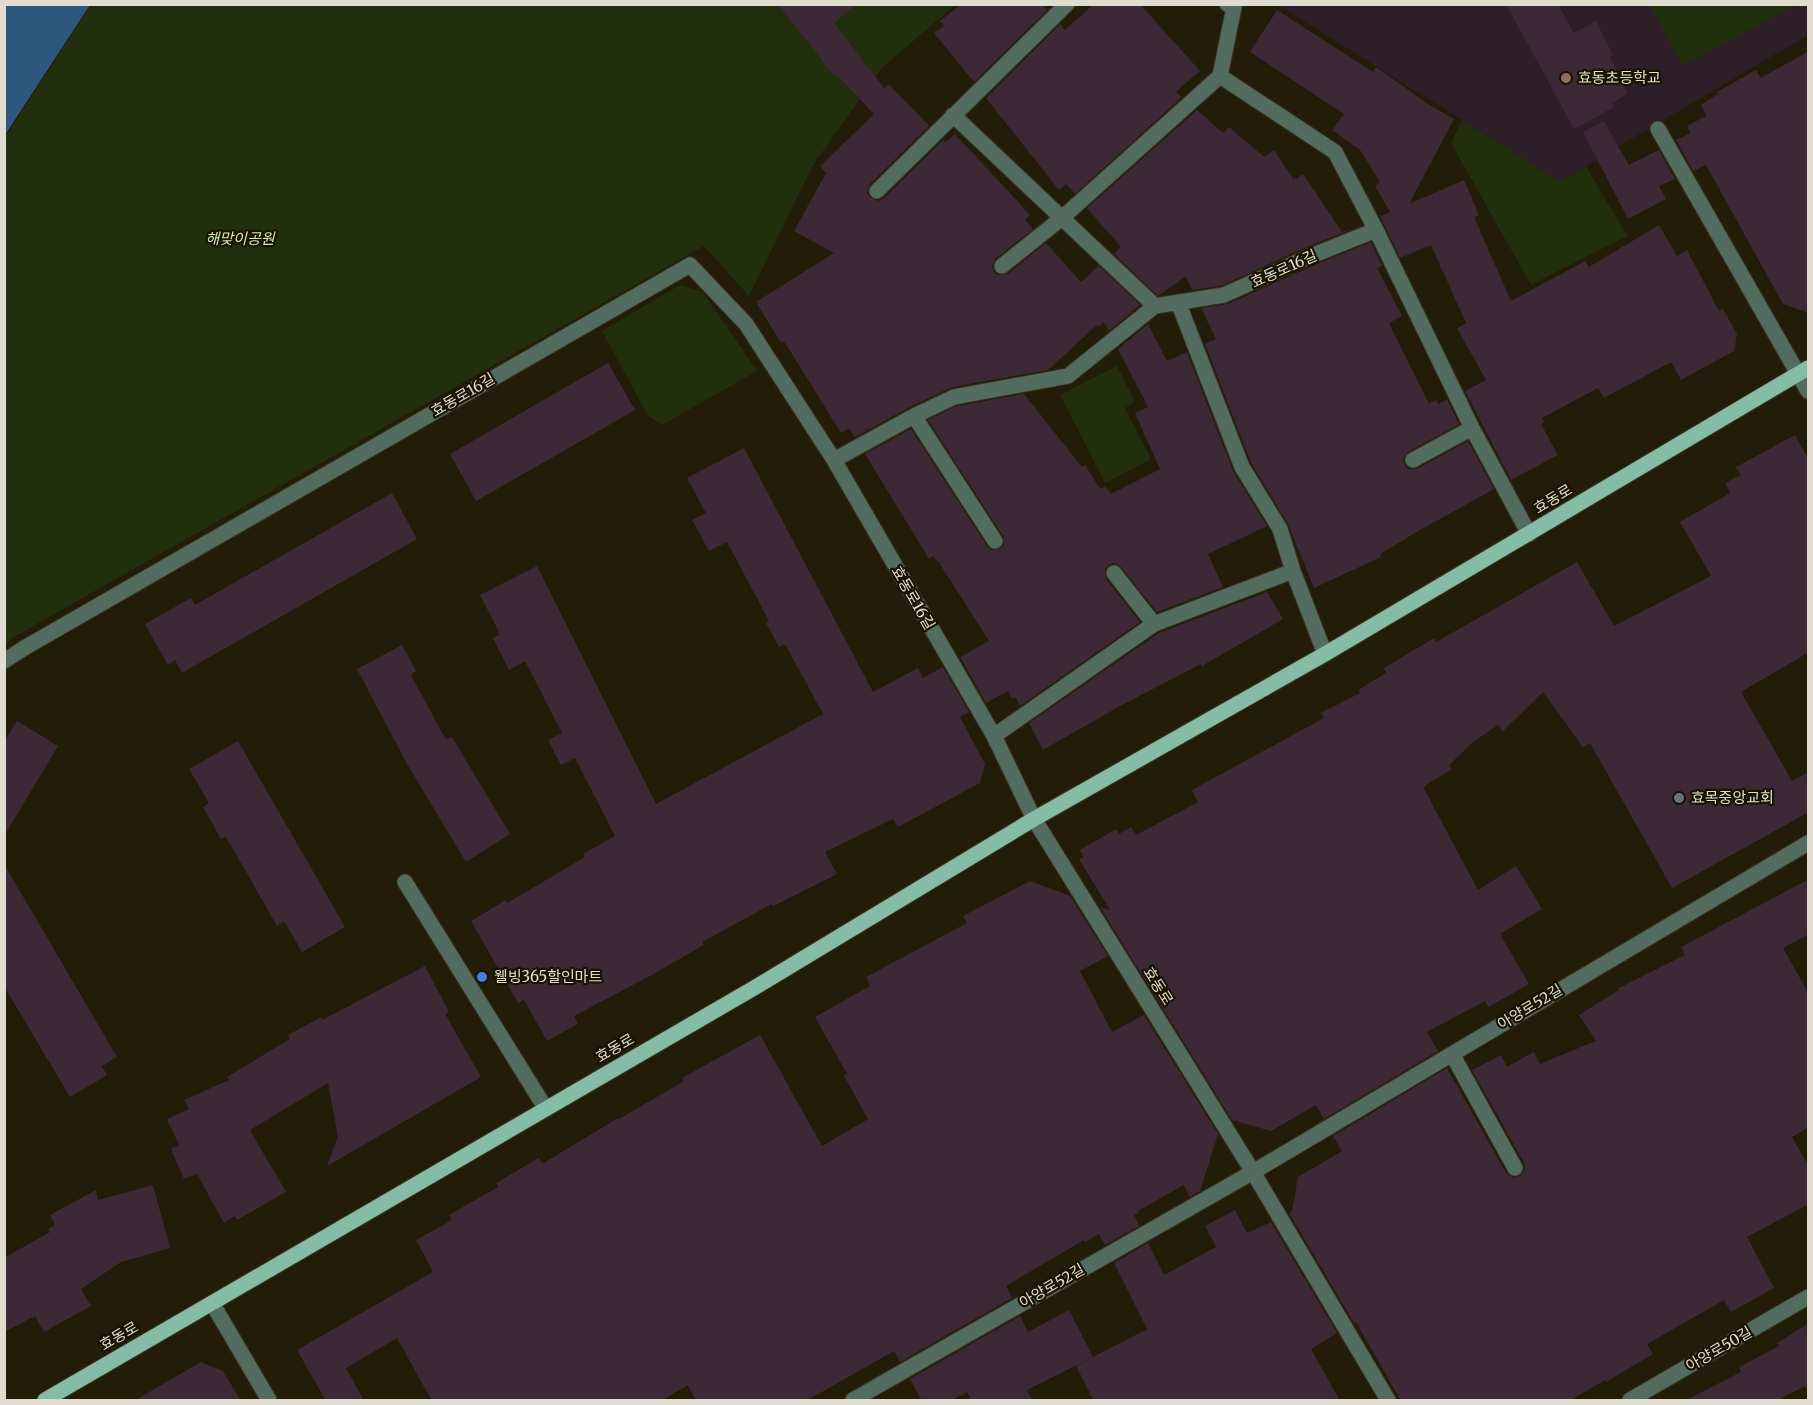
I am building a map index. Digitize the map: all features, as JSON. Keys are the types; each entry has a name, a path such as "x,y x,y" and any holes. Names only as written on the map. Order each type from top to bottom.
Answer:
{"main road":[{"name":"효동로","path":"45,1401 754,988 1034,819 1325,654 1804,370"}],"street":[{"path":"877,191 1067,4"},
{"path":"1002,266 1063,217 1220,76 1234,7 1227,4"},
{"path":"1220,76 1335,152 1376,230 1472,428 1529,534"},
{"path":"953,115 1155,306"},
{"path":"1658,129 1804,370 1809,391"},
{"name":"효동로16길","path":"834,459 954,397 1068,376 1155,306 1224,295 1376,230"},
{"name":"효동로16길","path":"4,661 690,265 746,324 834,459 994,736 1034,819"},
{"path":"1178,302 1242,467 1280,529 1293,571 1325,654"},
{"path":"914,416 995,541"},
{"path":"1413,460 1472,428"},
{"path":"994,736 1154,624 1293,571"},
{"path":"1114,573 1154,624"},
{"name":"효동로","path":"1034,819 1253,1172"},
{"name":"아양로52길","path":"853,1401 1253,1172 1809,843"},
{"path":"405,882 546,1109"},
{"path":"1452,1054 1515,1168"},
{"path":"1253,1172 1388,1401"},
{"name":"아양로50길","path":"1630,1401 1809,1298"},
{"path":"212,1303 269,1401"}],"shaded area":[{"name":"효동초등학교","path":"1278,5 1808,5 1808,35 1560,181"}],"green space":[{"name":"해맞이공원","path":"91,5 955,5 881,69 813,165 749,296 704,246 12,638 5,647 4,139"},
{"path":"1650,5 1795,5 1683,66"},
{"path":"1462,120 1560,181 1586,166 1627,236 1531,285 1451,143"},
{"path":"680,285 703,292 757,371 662,425 648,416 602,331"},
{"path":"1117,366 1135,402 1125,408 1151,459 1105,483 1060,395"}],"water":[{"path":"4,5 90,5 5,135"}],"building":[{"path":"778,4 857,4 834,23 884,88 889,84 929,126 870,184 867,193 871,198 879,201 884,198 943,140 945,143 955,134 1030,215 1025,220 1033,229 995,259 992,267 995,273 1008,274 1046,243 1081,282 1099,266 1140,305 1109,331 1104,322 1099,327 1097,325 1048,370 952,387 855,437 849,428 841,433 784,341 781,343 756,302 834,253 794,231 826,173 820,166 874,114 837,75 835,77"},
{"path":"961,4 1042,4 1047,10 974,82 934,33 944,26 940,21"},
{"path":"1094,4 1140,4 1200,71 1176,92 1182,97 1075,194 1066,184 1059,190 986,98 1060,24 1065,30"},
{"path":"1506,4 1558,4 1574,33 1596,21 1613,55 1610,57 1628,94 1612,103 1614,107 1574,129"},
{"path":"1277,10 1373,72 1376,67 1428,104 1454,119 1409,204 1464,180 1479,215 1474,217 1511,301 1585,261 1589,267 1659,225 1677,256 1687,250 1719,311 1723,309 1737,334 1734,351 1681,380 1671,362 1604,398 1598,388 1542,418 1544,422 1541,424 1558,455 1511,480 1465,391 1486,380 1457,328 1466,323 1431,245 1400,258 1380,216 1390,212 1375,186 1380,182 1360,150 1332,130 1344,114 1250,52"},
{"path":"1809,51 1809,313 1783,304 1706,165 1693,171 1676,140 1691,133 1687,126 1706,116 1701,105 1718,94 1717,92 1756,70 1761,78"},
{"path":"1197,110 1223,133 1229,127 1264,157 1274,150 1294,180 1303,174 1342,232 1362,225 1221,286 1192,290 1186,276 1158,296 1114,254 1121,247 1087,208"},
{"path":"1604,121 1629,165 1659,150 1675,179 1659,186 1666,199 1628,219 1583,132"},
{"path":"1371,242 1382,266 1377,268 1402,316 1389,323 1429,404 1436,400 1438,404 1447,400 1459,424 1408,452 1403,459 1404,464 1408,469 1417,469 1468,441 1494,489 1380,554 1381,557 1314,588 1288,524 1251,463 1205,344 1216,339 1201,308 1228,304"},
{"path":"1148,324 1167,361 1187,352 1233,471 1267,526 1208,554 1223,587 1157,612 1121,567 1113,563 1108,565 1105,570 1106,579 1140,622 1020,706 1016,697 1012,699 1008,691 986,703 960,657 989,641 938,561 933,556 929,559 865,454 911,429 987,546 991,550 1000,549 1004,545 1003,536 928,420 957,406 1024,394 1082,467 1085,465 1100,489 1105,486 1111,494 1160,469 1135,413 1148,407 1118,349"},
{"path":"608,363 635,410 476,501 450,454"},
{"path":"1795,435 1809,460 1809,652 1741,692 1792,781 1809,772 1809,812 1672,888 1590,743 1583,747 1543,692 1503,731 1498,725 1473,742 1449,765 1452,769 1423,787 1478,890 1516,866 1542,909 1500,934 1529,984 1488,1007 1485,1001 1427,1032 1438,1051 1324,1119 1316,1105 1271,1131 1232,1120 1100,907 1110,910 1079,859 1084,857 1080,850 1116,829 1119,834 1131,827 1136,835 1198,802 1192,790 1324,718 1321,713 1360,693 1358,690 1386,673 1384,668 1434,638 1436,642 1577,562 1614,626 1711,576 1680,522 1730,493 1725,483 1741,475 1736,467"},
{"path":"744,448 873,692 918,668 923,678 943,667 969,712 960,717 985,764 980,783 898,827 893,819 825,852 837,874 773,906 772,904 702,942 704,945 574,1016 578,1024 547,1041 524,1000 518,1003 471,921 506,900 507,903 585,857 583,854 615,836 575,758 561,765 548,740 562,733 525,661 509,670 493,638 500,634 480,595 537,566 656,804 823,714 785,644 779,647 766,623 769,621 727,542 709,551 692,520 706,513 687,478"},
{"path":"392,493 417,539 182,673 175,660 168,665 145,624 191,598 195,605"},
{"path":"1267,592 1283,619 1202,666 1201,664 1122,705 1043,750 1029,723 1159,633"},
{"path":"402,645 416,671 411,675 446,740 452,737 510,834 466,862 407,764 357,669"},
{"path":"17,721 58,746 4,836 4,742"},
{"path":"238,741 345,927 302,952 284,921 277,926 226,837 221,839 203,807 209,803 189,769"},
{"path":"4,864 117,1057 102,1066 107,1075 70,1097 4,986"},
{"path":"1809,879 1809,934 1783,948 1809,994 1809,1127 1792,1137 1809,1167 1809,1204 1747,1237 1774,1288 1731,1312 1724,1300 1647,1344 1653,1354 1569,1401 1401,1401 1289,1213 1292,1211 1298,1177 1342,1151 1333,1136 1447,1068 1506,1173 1514,1178 1520,1176 1525,1169 1524,1163 1472,1070 1501,1055 1507,1067 1534,1052 1540,1064 1596,1041 1579,1015 1619,988 1685,955 1681,947"},
{"path":"1030,881 1070,896 1108,956 1080,971 1112,1032 1144,1015 1218,1134 1200,1191 1190,1197 1184,1185 1138,1211 1139,1213 1134,1215 1139,1226 1105,1245 1099,1234 1085,1242 1084,1240 1006,1286 1012,1298 900,1362 894,1351 806,1401 696,1401 688,1385 661,1401 432,1401 397,1338 346,1368 364,1401 326,1401 297,1350 433,1272 416,1240 452,1220 449,1215 498,1187 496,1183 539,1158 542,1164 684,1081 682,1078 760,1035 822,1146 868,1119 844,1076 847,1074 815,1017 870,986 866,977 967,923 963,916"},
{"path":"425,966 449,1012 445,1014 481,1077 327,1166 338,1136 328,1083 250,1130 286,1192 237,1220 235,1216 224,1223 197,1174 184,1179 171,1149 179,1145 167,1119 189,1109 184,1100 229,1080 227,1077 290,1039 288,1035 321,1017 322,1020"},
{"path":"153,1185 170,1248 121,1262 81,1289 91,1306 44,1332 35,1316 4,1332 4,1258 50,1232 48,1229 55,1225 50,1215 96,1190 98,1200"},
{"path":"1235,1210 1247,1233 1271,1222 1337,1333 1311,1349 1340,1401 1094,1401 1076,1366 1147,1329 1114,1263 1148,1243 1164,1275 1216,1247 1205,1226"},
{"path":"1069,1310 1093,1357 1027,1390 1033,1401 971,1401 967,1392 950,1401 922,1401 910,1379 1020,1316 1028,1332"},
{"path":"1809,1323 1809,1392 1805,1386 1776,1401 1684,1401 1741,1372 1739,1367 1779,1346 1777,1343"},
{"path":"201,1362 223,1371 241,1401 134,1401"}],"place":[{"name":"효동초등학교","path":"1566,78"},
{"name":"효목중앙교회","path":"1679,798"},
{"name":"웰빙365할인마트","path":"482,977"}]}
